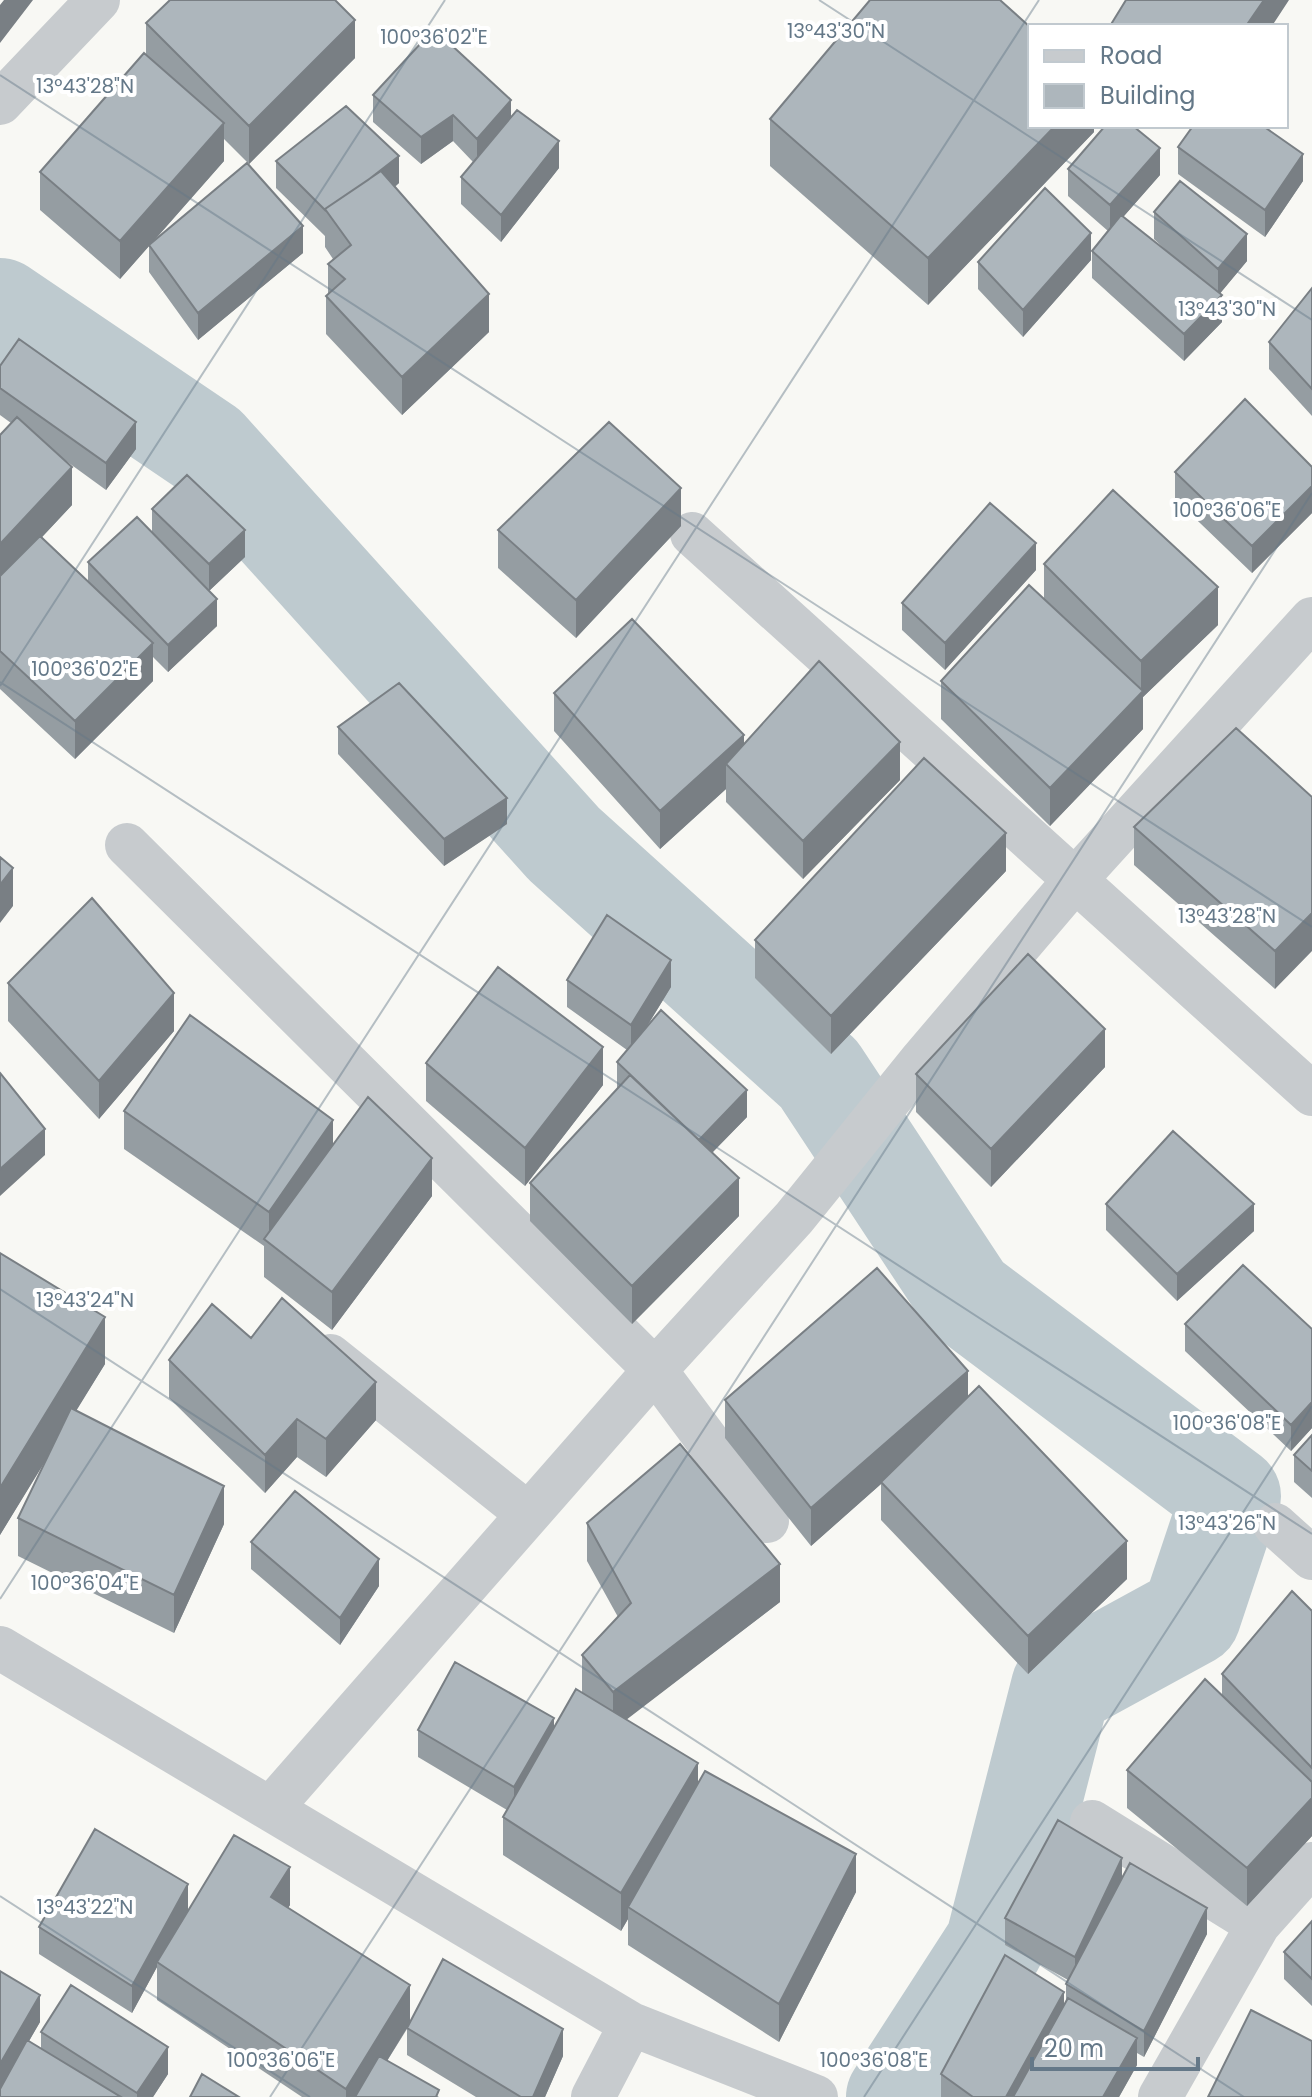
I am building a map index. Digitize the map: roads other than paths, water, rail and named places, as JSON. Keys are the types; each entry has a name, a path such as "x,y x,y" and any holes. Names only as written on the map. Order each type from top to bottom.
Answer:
{"street":[{"path":"0,103 98,0"},
{"path":"692,534 1312,1094"},
{"path":"271,1808 655,1370 794,1218 920,1062 1075,880 1312,619"},
{"path":"127,845 655,1370 767,1521"},
{"path":"314,1343 528,1514"},
{"path":"1275,1525 1312,1558"},
{"path":"0,1648 631,2024 816,2097"},
{"path":"1092,1822 1258,1925"},
{"path":"1160,2097 1258,1925 1312,1864"},
{"path":"593,2097 631,2024"}],"waterway":[{"path":"0,308 207,448 564,844 819,1074 966,1297 1231,1496 1191,1616 1061,1687 995,1944 896,2097"}]}
